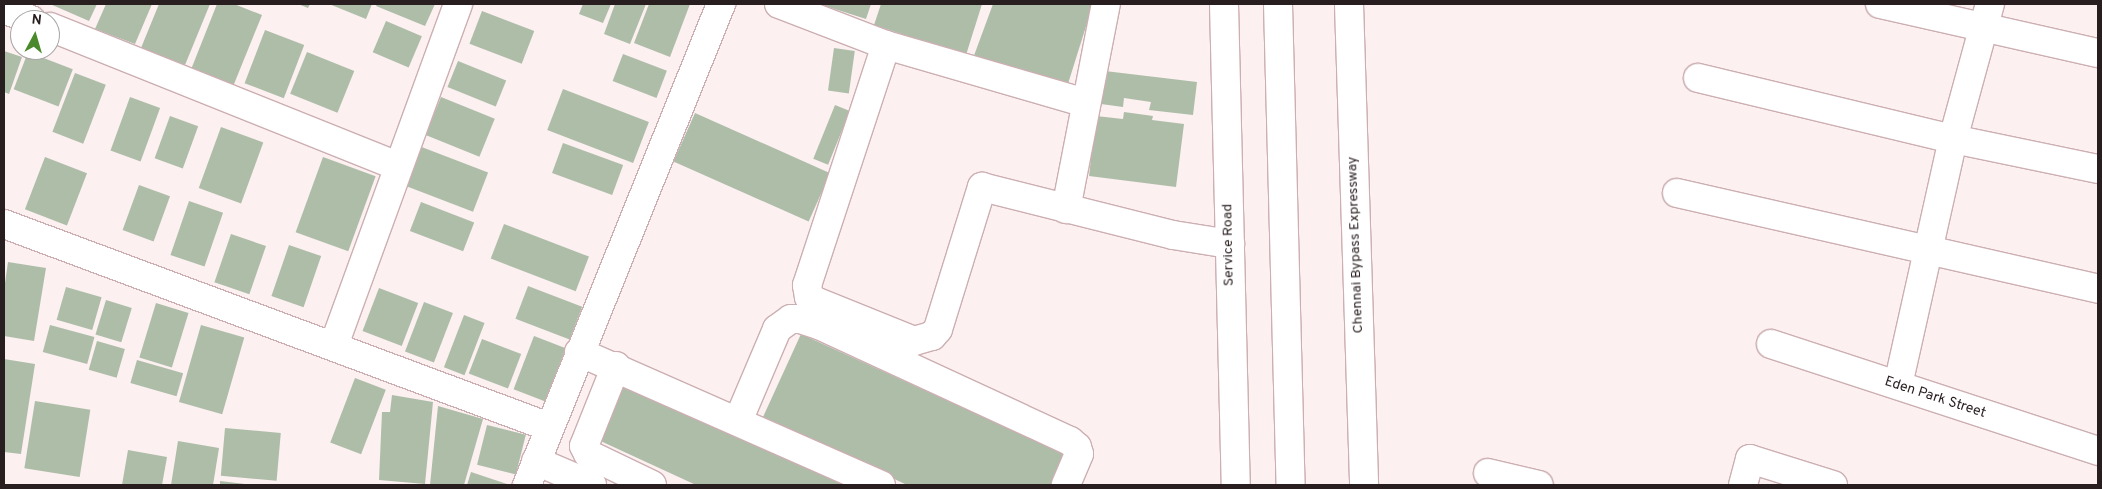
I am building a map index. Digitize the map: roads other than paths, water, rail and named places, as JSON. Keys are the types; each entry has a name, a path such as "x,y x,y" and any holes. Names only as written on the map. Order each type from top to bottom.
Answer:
{"main road":[{"path":"334,344 458,4"},
{"path":"589,485 541,473 549,427 721,4"},
{"path":"779,4 886,44 1085,103"},
{"path":"1066,209 1085,103 1106,4"},
{"name":"Service Road","path":"1224,4 1236,485"},
{"path":"1278,4 1291,485"},
{"name":"Chennai Bypass Expressway","path":"1349,4 1364,485"},
{"path":"1880,4 1987,16 2098,53"},
{"path":"1898,385 1930,252 1953,139 1987,16"},
{"path":"60,31 398,166"},
{"path":"886,44 807,285 809,297 914,341 924,340 938,329 982,188 1173,235 1230,244"},
{"path":"1698,78 1953,139 2098,169"},
{"path":"1677,193 2098,289"},
{"path":"4,224 334,344 549,427"},
{"path":"738,421 777,329 791,319 800,319 1070,442 1078,454 1066,485"},
{"name":"Eden Park Street","path":"1771,344 2098,451"},
{"path":"579,352 616,366 881,485"},
{"path":"616,366 584,446 588,454 652,485"},
{"path":"1743,485 1750,459 1833,485"},
{"path":"1488,473 1539,485"}]}
